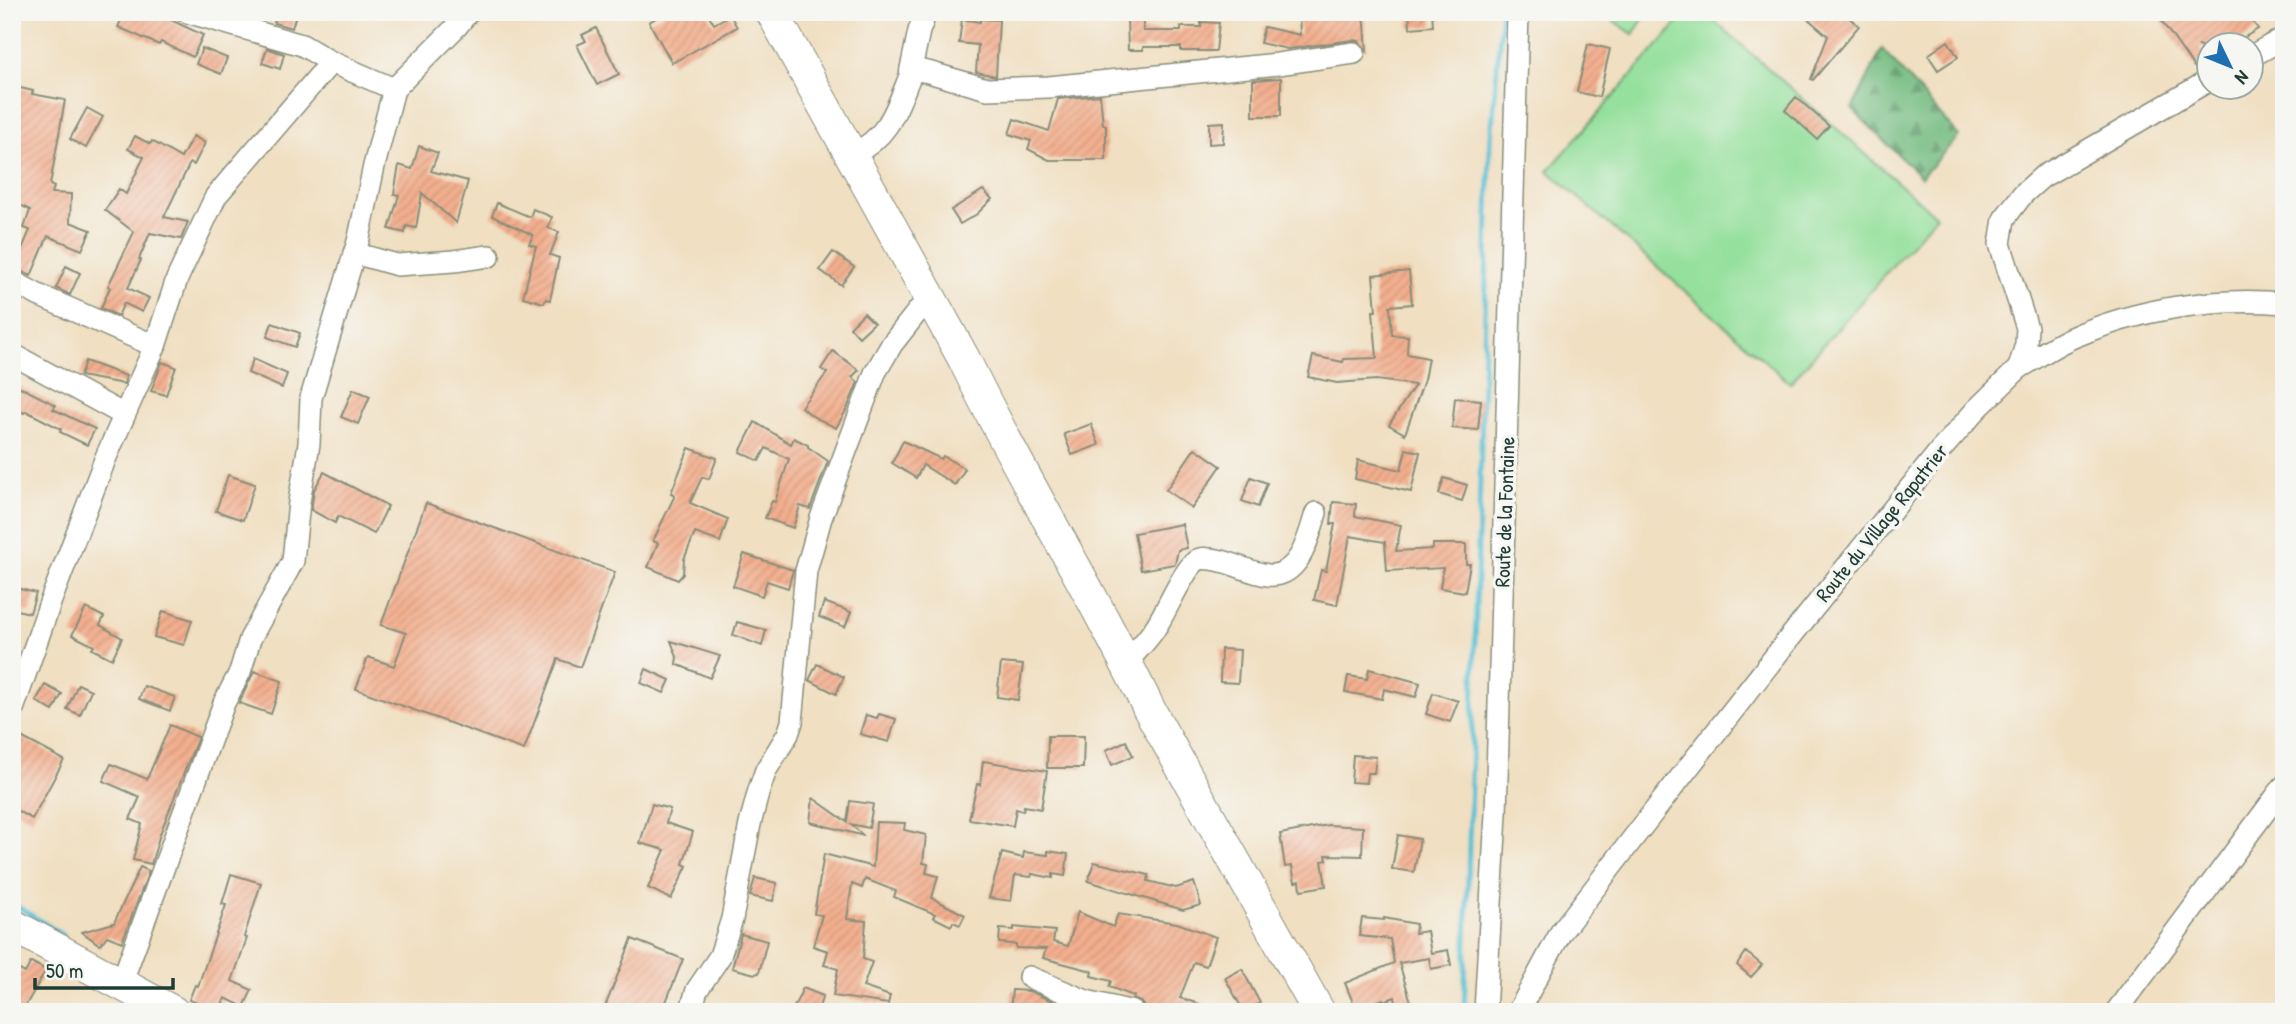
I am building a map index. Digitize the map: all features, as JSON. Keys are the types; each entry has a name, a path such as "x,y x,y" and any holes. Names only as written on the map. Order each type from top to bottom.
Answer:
{"main road":[{"path":"772,12 853,154 1127,662 1149,709 1319,1012"},
{"path":"12,925 173,1012"}],"street":[{"path":"187,12 302,45 331,62 394,89"},
{"path":"121,984 224,703 240,672 250,639 293,561 309,444 311,398 354,253 394,89 468,12"},
{"path":"853,154 874,142 885,131 893,116 911,73 919,31 926,12"},
{"name":"Route de la Fontaine","path":"1485,1012 1496,814 1518,12"},
{"path":"2264,49 2284,38"},
{"path":"911,73 929,72 987,89 1049,88 1278,64 1354,53"},
{"path":"12,712 106,457 155,346 177,279 216,196 331,62"},
{"path":"2019,368 2026,344 2027,328 2000,244 2004,219 2023,194 2042,177 2194,89"},
{"path":"354,253 397,265 489,256"},
{"path":"12,281 155,346"},
{"path":"690,1012 702,980 720,956 732,919 759,790 792,722 806,571 821,518 875,373 892,344 929,297"},
{"name":"Route du Village Rapatrier","path":"1518,1012 1561,932 1634,837 1938,453 1977,409 2019,368 2070,338 2146,312 2226,301 2284,303"},
{"path":"12,354 124,415"},
{"path":"1127,662 1156,628 1196,561 1201,558 1217,560 1268,575 1283,572 1295,563 1303,552 1317,513"},
{"path":"2116,1012 2284,786"},
{"path":"1029,977 1086,1001 1133,1012"}],"green space":[{"path":"1601,12 1648,12 1633,34"},
{"path":"1687,12 1704,12 1936,216 1790,383 1548,171"},
{"path":"1882,49 1959,136 1921,177 1852,109"}],"building":[{"path":"125,12 154,12 203,35 193,57 118,27"},
{"path":"278,12 297,12 292,28 274,23"},
{"path":"667,12 707,12 714,24 730,15 737,27 672,63 649,22"},
{"path":"1299,12 1364,12 1367,51 1359,41 1353,40 1288,49 1260,43 1264,27 1300,35"},
{"path":"1409,12 1432,12 1433,26 1410,28"},
{"path":"1800,12 1842,12 1859,26 1813,80 1811,79 1828,36"},
{"path":"2155,12 2246,12 2258,29 2253,32 2194,32 2194,67"},
{"path":"1127,17 1143,21 1143,31 1181,31 1181,27 1201,27 1201,22 1219,23 1216,51 1181,51 1181,47 1143,47 1143,50 1128,50"},
{"path":"962,19 980,22 980,19 999,20 996,76 976,72 978,45 959,43"},
{"path":"596,28 619,74 597,85 577,45 586,41 582,35"},
{"path":"1948,41 1958,57 1938,70 1928,55"},
{"path":"1588,44 1610,49 1599,97 1577,92"},
{"path":"202,48 227,58 221,74 196,64"},
{"path":"267,48 284,54 280,69 262,63"},
{"path":"1281,78 1281,116 1253,116 1253,80"},
{"path":"12,86 33,91 32,94 65,100 50,185 54,187 52,193 71,194 70,222 91,230 82,250 48,236 31,276 14,268 30,230 24,228 30,210 12,201"},
{"path":"1100,95 1103,124 1106,125 1106,160 1049,160 1028,149 1031,141 1009,134 1014,119 1049,131 1058,99"},
{"path":"1796,97 1829,126 1817,139 1785,110"},
{"path":"87,108 103,117 86,148 70,139"},
{"path":"1224,122 1223,143 1209,144 1209,123"},
{"path":"135,136 150,144 152,141 181,158 193,136 205,143 194,165 190,163 164,217 188,222 181,239 150,233 128,288 149,298 142,312 124,303 118,316 101,308 110,287 108,286 134,232 105,210 119,189 126,194 144,157 128,149"},
{"path":"419,146 438,153 431,171 468,181 456,223 422,193 416,228 406,226 405,233 389,229 399,195 394,194 399,165 412,169"},
{"path":"983,190 992,199 977,214 960,224 951,210"},
{"path":"497,203 530,217 533,209 552,217 548,228 559,232 550,255 559,258 550,300 546,299 544,303 523,297 536,246 529,244 533,235 492,216"},
{"path":"833,252 854,267 841,285 820,270"},
{"path":"66,266 80,273 70,295 56,288"},
{"path":"1409,271 1412,304 1390,306 1392,335 1408,336 1407,354 1428,358 1424,380 1405,434 1389,425 1415,385 1376,380 1337,383 1308,377 1313,356 1343,362 1344,359 1377,358 1373,275"},
{"path":"864,313 874,323 859,337 850,327"},
{"path":"272,323 300,333 295,347 267,337"},
{"path":"833,351 859,370 852,377 858,382 836,428 801,407 827,373 821,369"},
{"path":"253,359 287,374 282,388 248,373"},
{"path":"85,361 126,376 124,384 80,376"},
{"path":"162,362 176,367 166,395 151,391"},
{"path":"12,383 56,405 53,409 95,429 87,445 26,411 24,413 12,407"},
{"path":"353,389 370,396 358,424 341,417"},
{"path":"1455,398 1481,400 1478,430 1452,428"},
{"path":"755,422 791,444 794,438 808,445 828,461 810,509 800,506 793,528 765,518 772,501 775,502 789,459 766,448 759,461 740,452"},
{"path":"1091,424 1099,445 1072,455 1064,434"},
{"path":"903,441 941,459 943,456 965,469 955,485 923,465 916,478 892,463"},
{"path":"689,448 717,458 709,479 702,477 690,503 728,519 720,542 695,533 684,559 683,574 678,580 648,567 658,543 653,541 675,495 671,493"},
{"path":"1195,448 1221,466 1192,508 1166,490"},
{"path":"1406,449 1420,452 1411,492 1355,479 1358,460 1401,470"},
{"path":"324,472 388,506 374,534 338,516 335,523 311,510 314,490"},
{"path":"228,475 255,484 243,520 216,511"},
{"path":"1251,477 1267,483 1258,507 1242,501"},
{"path":"1444,478 1467,485 1462,501 1439,494"},
{"path":"1333,502 1356,504 1355,516 1401,525 1396,551 1433,549 1433,544 1466,544 1466,564 1470,564 1465,592 1440,588 1443,568 1387,571 1385,542 1350,536 1337,605 1314,600 1321,570 1326,571 1335,524 1331,524"},
{"path":"426,503 615,572 580,667 558,659 524,750 356,689 368,657 394,666 406,633 381,625"},
{"path":"1182,524 1187,548 1178,550 1175,564 1141,570 1134,533"},
{"path":"744,554 793,570 788,588 767,581 762,596 733,586"},
{"path":"12,587 36,593 30,613 12,609"},
{"path":"824,602 851,612 845,627 819,617"},
{"path":"86,608 104,617 100,625 122,638 112,659 72,635"},
{"path":"163,611 192,620 184,645 154,637"},
{"path":"737,622 766,630 762,646 733,635"},
{"path":"671,641 720,656 710,678 676,664 677,657"},
{"path":"1221,649 1240,650 1238,683 1220,682"},
{"path":"1001,663 1023,665 1018,700 997,697"},
{"path":"817,664 844,677 836,694 809,680"},
{"path":"646,669 670,680 664,693 641,683"},
{"path":"1369,669 1420,683 1416,697 1384,689 1382,699 1345,692 1348,676 1367,679"},
{"path":"254,671 282,681 271,714 239,703"},
{"path":"78,684 91,690 80,715 67,709"},
{"path":"45,685 62,694 53,711 36,701"},
{"path":"144,686 175,697 170,711 139,699"},
{"path":"1433,693 1458,701 1450,722 1426,714"},
{"path":"879,714 896,719 889,742 860,734 866,715 877,718"},
{"path":"170,725 198,737 151,864 133,860 142,824 130,819 140,797 103,781 111,764 147,779"},
{"path":"12,732 64,760 32,819 12,808"},
{"path":"1048,736 1084,736 1083,768 1047,768"},
{"path":"1126,741 1133,756 1112,765 1106,750"},
{"path":"1353,755 1376,757 1374,773 1367,773 1366,783 1351,782"},
{"path":"983,761 1047,771 1041,809 1024,806 1023,811 1016,809 1013,826 969,819 977,784 980,785"},
{"path":"813,798 847,822 850,801 873,804 869,828 850,824 864,836 810,822"},
{"path":"652,804 670,809 666,823 693,832 683,864 687,866 671,899 648,888 665,850 640,843"},
{"path":"876,822 905,823 904,830 926,835 923,863 928,864 926,873 938,876 932,898 965,915 960,925 953,922 951,926 933,917 935,914 894,897 896,891 865,879 862,888 852,884 847,919 866,921 863,959 872,962 863,987 890,996 888,1004 833,996 838,969 824,965 828,951 813,946 822,915 814,914 824,854 873,867"},
{"path":"1328,825 1363,827 1362,856 1326,855 1327,860 1322,861 1326,886 1301,890 1300,881 1295,882 1292,866 1285,867 1280,834"},
{"path":"1398,835 1420,839 1414,872 1392,869"},
{"path":"1048,851 1068,854 1065,876 1053,874 1053,878 1032,874 1031,877 1015,875 1011,901 989,898 1002,853 1023,858 1024,852 1048,855"},
{"path":"1094,862 1149,875 1148,881 1176,888 1194,882 1201,905 1183,910 1088,881"},
{"path":"140,867 149,871 122,942 107,936 100,945 82,932 114,923"},
{"path":"231,874 261,883 244,937 247,938 232,981 252,990 244,1007 225,998 220,1012 189,1000 195,985 198,986 226,905 222,904"},
{"path":"755,878 777,883 773,901 750,896"},
{"path":"1078,912 1113,927 1118,914 1177,923 1216,937 1206,966 1194,962 1180,998 1212,1008 1211,1012 1146,1012 1142,1003 1133,999 1134,996 1109,987 1111,981 1091,976 1092,971 1043,958 1046,949 1016,948 1016,945 999,943 1000,929 1014,930 1014,927 1055,931 1053,942 1068,946"},
{"path":"1362,918 1384,918 1416,924 1415,933 1427,931 1431,953 1448,950 1451,965 1431,969 1429,958 1399,963 1414,1012 1398,1012 1395,997 1356,1010 1345,983 1394,963 1390,939 1359,936"},
{"path":"741,934 767,941 759,973 732,968"},
{"path":"632,939 683,959 662,1012 603,1012"},
{"path":"1746,952 1762,965 1751,977 1737,965"},
{"path":"31,962 46,970 22,1012 12,1012 12,966 25,973"},
{"path":"1242,969 1260,1003 1244,1012 1225,978"},
{"path":"803,988 823,996 817,1012 807,1012 794,1007"},
{"path":"1012,990 1029,991 1078,1012 1010,1012"}],"waterway":[{"path":"1464,1012 1490,149 1502,12"},
{"path":"12,903 63,935"}]}
